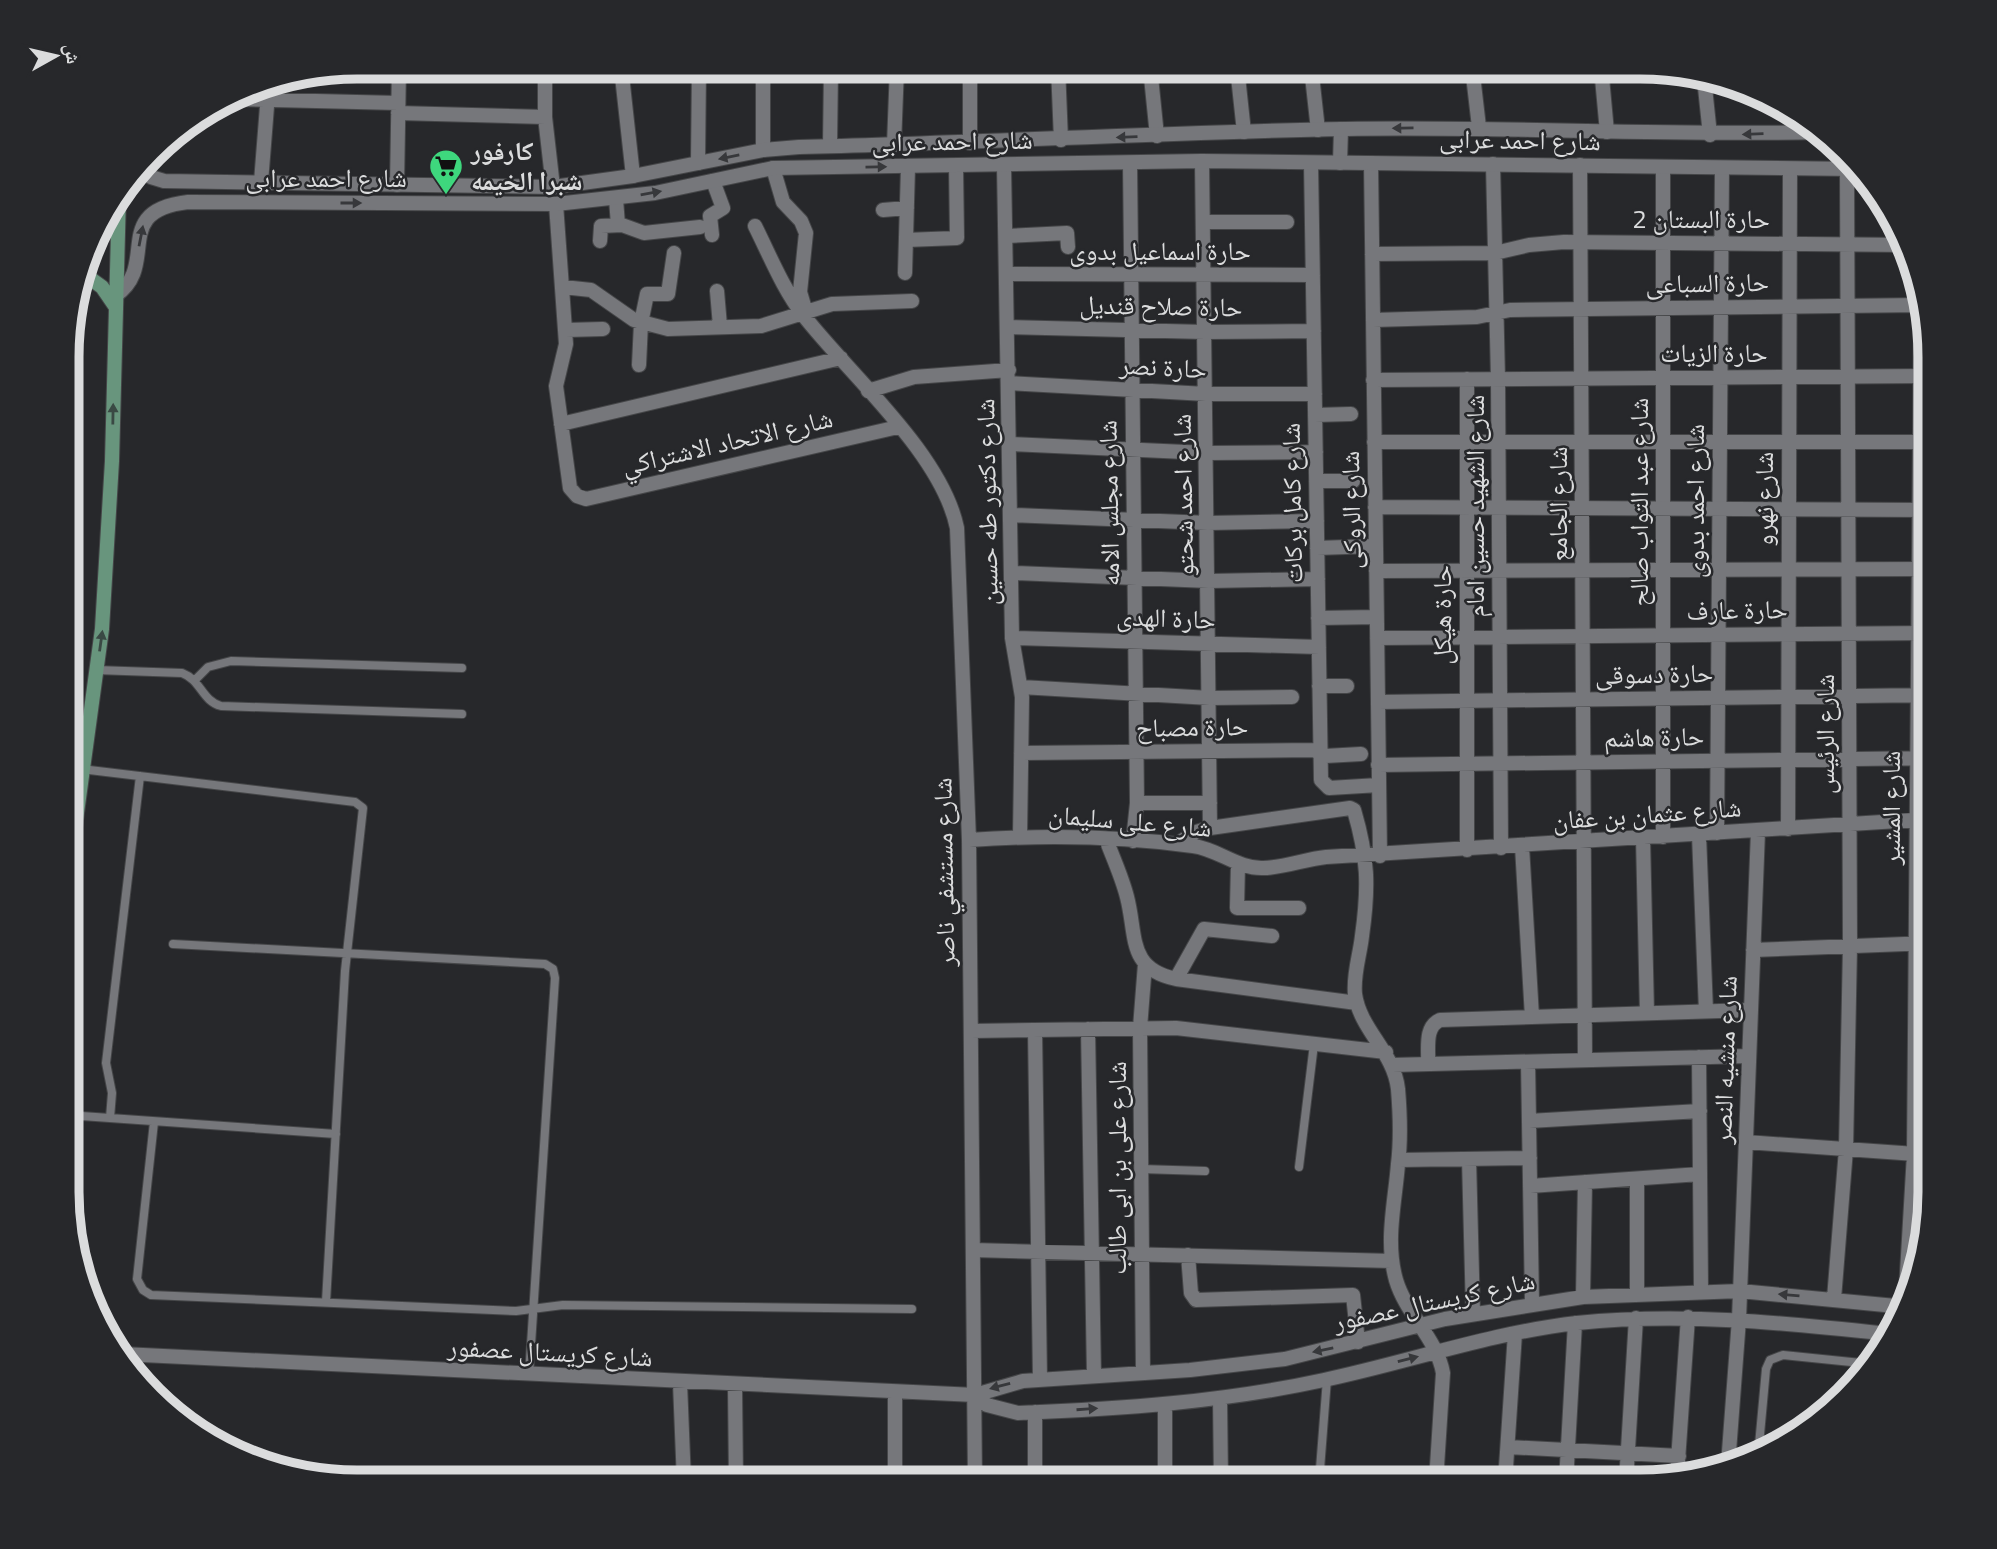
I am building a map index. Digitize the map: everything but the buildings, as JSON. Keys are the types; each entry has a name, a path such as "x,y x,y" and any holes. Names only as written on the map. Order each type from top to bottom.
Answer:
{"main road":[{"path":"79,788 96,670 108,548 118,214"},
{"path":"90,279 115,301"},
{"path":"79,776 81,771"}],"street":[{"path":"397,185 399,79"},
{"path":"545,79 545,117 553,187"},
{"path":"622,79 633,176"},
{"path":"698,163 699,79"},
{"path":"763,79 763,150"},
{"path":"830,146 831,79"},
{"path":"894,145 897,79"},
{"path":"970,143 971,79"},
{"path":"1058,79 1061,140"},
{"path":"1151,79 1157,136"},
{"path":"1238,79 1244,132"},
{"path":"1312,79 1318,130"},
{"path":"1473,79 1479,127"},
{"path":"1602,79 1607,132"},
{"path":"1705,86 1710,135"},
{"path":"261,182 268,94"},
{"path":"254,99 545,117"},
{"name":"شارع احمد عرابى","path":"148,174 164,181 553,187 633,176 763,150 830,146 1479,127 1710,135 1804,132"},
{"path":"1340,163 1341,129"},
{"name":"شارع احمد عرابى","path":"115,301 134,274 140,232 145,222 161,208 174,204 556,204 616,199 773,168 1202,161 1845,169"},
{"name":"شارع احمد شحتو","path":"1202,161 1210,643 1210,828"},
{"name":"شارع مجلس الامه","path":"1130,163 1137,753 1137,803 1133,841"},
{"name":"شارع كامل بركات","path":"1311,163 1321,780 1326,787 1379,785"},
{"name":"شارع الروكى","path":"1357,1003 1355,978 1373,856 1379,785 1371,163"},
{"name":"شارع الشهيد حسين امام","path":"1493,164 1499,442 1501,848"},
{"name":"شارع الجامع","path":"1580,165 1585,1060"},
{"path":"906,240 957,238 956,166"},
{"name":"شارع دكتور طه حسين","path":"1004,166 1014,573 1012,638 1021,687 1020,836"},
{"path":"905,273 908,167"},
{"name":"شارع عبد التواب صالح","path":"1663,167 1663,837"},
{"path":"773,168 783,202 801,221 806,233 800,292 804,313"},
{"name":"شارع احمد بدوى","path":"1717,833 1722,168"},
{"name":"شارع نهرو","path":"1788,829 1790,170"},
{"name":"شارع الرئيس","path":"1834,1298 1846,1149 1850,946 1851,176"},
{"path":"600,241 599,227 618,225 644,233 706,231 710,216 723,208 713,181"},
{"path":"616,199 618,225"},
{"path":"556,204 566,330 566,355 556,386 561,424 841,358"},
{"path":"883,210 907,208"},
{"path":"1204,222 1287,222"},
{"name":"شارع مستشفي ناصر","path":"755,226 804,313 944,486 957,528 969,839 975,1470"},
{"path":"1006,236 1067,233 1068,247"},
{"name":"حارة البستان 2","path":"1372,254 1495,253 1529,245 1582,242 1894,245"},
{"path":"639,365 641,323 647,294 668,293 674,253"},
{"name":"حارة اسماعيل بدوى","path":"1007,274 1204,277 1313,275"},
{"path":"563,287 581,287 600,294 641,323 668,329 761,326 832,304 912,301"},
{"path":"717,292 720,326"},
{"name":"حارة السباعى","path":"1373,320 1477,317 1495,313 1582,309 1914,306"},
{"name":"حارة صلاح قنديل","path":"1008,327 1205,332 1314,331"},
{"path":"566,330 603,328"},
{"name":"حارة نصر","path":"868,391 914,377 1009,376 1133,390 1206,394 1315,394"},
{"name":"حارة الزيات","path":"1373,380 1918,376"},
{"name":"حارة هيكل","path":"1466,850 1467,379"},
{"path":"1315,415 1352,414"},
{"name":"شارع الاتحاد الاشتراكي","path":"561,424 570,488 576,496 586,499 898,427"},
{"path":"1374,442 1918,442"},
{"path":"1011,444 1207,453 1316,452"},
{"path":"1316,481 1353,481"},
{"path":"1375,507 1918,510"},
{"path":"1013,515 1208,523 1317,521"},
{"path":"1317,548 1376,546"},
{"path":"1376,571 1918,569"},
{"path":"1014,573 1209,580 1318,579"},
{"path":"1318,618 1377,617"},
{"name":"حارة عارف","path":"1377,638 1918,633"},
{"name":"حارة الهدى","path":"1012,638 1319,647"},
{"path":"1320,686 1347,686"},
{"path":"1021,687 1210,698 1292,697"},
{"name":"حارة دسوقى","path":"1378,702 1918,695"},
{"name":"حارة مصباح","path":"1021,753 1314,750 1321,755 1361,754"},
{"name":"حارة هاشم","path":"1378,765 1918,758"},
{"name":"شارع المشير","path":"1918,797 1915,820 1918,866"},
{"path":"1137,803 1210,803"},
{"path":"1177,844 1196,832 1210,828 1351,808 1373,856"},
{"name":"شارع عثمان بن عفان","path":"1373,856 1918,820"},
{"name":"شارع منشيه النصر","path":"1729,1455 1739,1319 1758,831"},
{"path":"1699,835 1706,1011"},
{"name":"شارع على سليمان","path":"969,839 1020,836 1177,844 1214,850 1238,863 1265,868 1309,859 1373,856"},
{"path":"1643,838 1647,1013"},
{"path":"1105,839 1128,900 1136,949 1145,964 1154,972 1176,979 1357,1003 1366,1023 1389,1059 1398,1087 1399,1160 1390,1237 1392,1261 1401,1295 1436,1351 1443,1373 1437,1470"},
{"path":"1522,846 1532,1017"},
{"path":"1238,863 1237,908 1298,908"},
{"path":"1176,979 1205,928 1272,936"},
{"path":"1753,950 1918,943"},
{"name":"شارع على بن ابى طالب","path":"1143,1373 1140,1028 1145,964"},
{"path":"1428,1064 1429,1031 1436,1021 1751,1010"},
{"path":"1088,1029 1094,1376"},
{"path":"971,1031 1188,1029 1314,1044 1428,1064 1749,1056"},
{"path":"1035,1030 1040,1380"},
{"name":"شارع المشير","path":"1908,1267 1918,1048"},
{"path":"1699,1057 1701,1290"},
{"path":"1528,1062 1532,1303"},
{"path":"1529,1121 1700,1111"},
{"path":"1746,1142 1918,1154"},
{"path":"1399,1160 1530,1158"},
{"path":"1469,1159 1473,1313"},
{"path":"1530,1186 1700,1174"},
{"path":"1637,1179 1637,1293"},
{"path":"1583,1297 1585,1182"},
{"path":"973,1250 1392,1261"},
{"path":"1188,1255 1191,1293 1196,1300 1353,1295 1358,1342"},
{"name":"شارع كريستال عصفور","path":"131,1354 735,1386 975,1395 1006,1384 1040,1380 1238,1366 1358,1342 1473,1313 1583,1297 1701,1290 1740,1291 1894,1305"},
{"path":"1678,1468 1688,1317"},
{"path":"1626,1470 1636,1318"},
{"name":"شارع كريستال عصفور","path":"975,1395 1002,1411 1035,1412 1220,1398 1327,1379 1515,1333 1575,1323 1636,1318 1739,1319 1880,1333"},
{"path":"1567,1470 1575,1323"},
{"path":"1506,1470 1515,1333"},
{"path":"680,1383 684,1470"},
{"path":"735,1386 736,1470"},
{"path":"895,1392 895,1470"},
{"path":"1220,1398 1221,1470"},
{"path":"1165,1404 1166,1470"},
{"path":"1035,1412 1035,1470"},
{"path":"1508,1447 1679,1456"}],"lane":[{"path":"195,680 208,667 231,661 462,668"},
{"path":"96,670 182,673 195,680 210,702 221,706 462,714"},
{"path":"81,771 360,804 364,819 346,954 326,1302"},
{"path":"110,1118 112,1093 106,1063 139,776"},
{"path":"173,944 545,964 555,973 529,1375"},
{"path":"1299,1167 1314,1044"},
{"path":"79,1116 336,1134"},
{"path":"154,1122 137,1279 143,1290 156,1295 507,1310 563,1305 912,1309"},
{"path":"1141,1169 1205,1171"},
{"path":"1759,1444 1766,1369 1770,1360 1783,1355 1859,1363"},
{"path":"1320,1470 1327,1379"}],"place":[{"name":"كارفور شبرا الخيمه","path":"446,196"}]}
